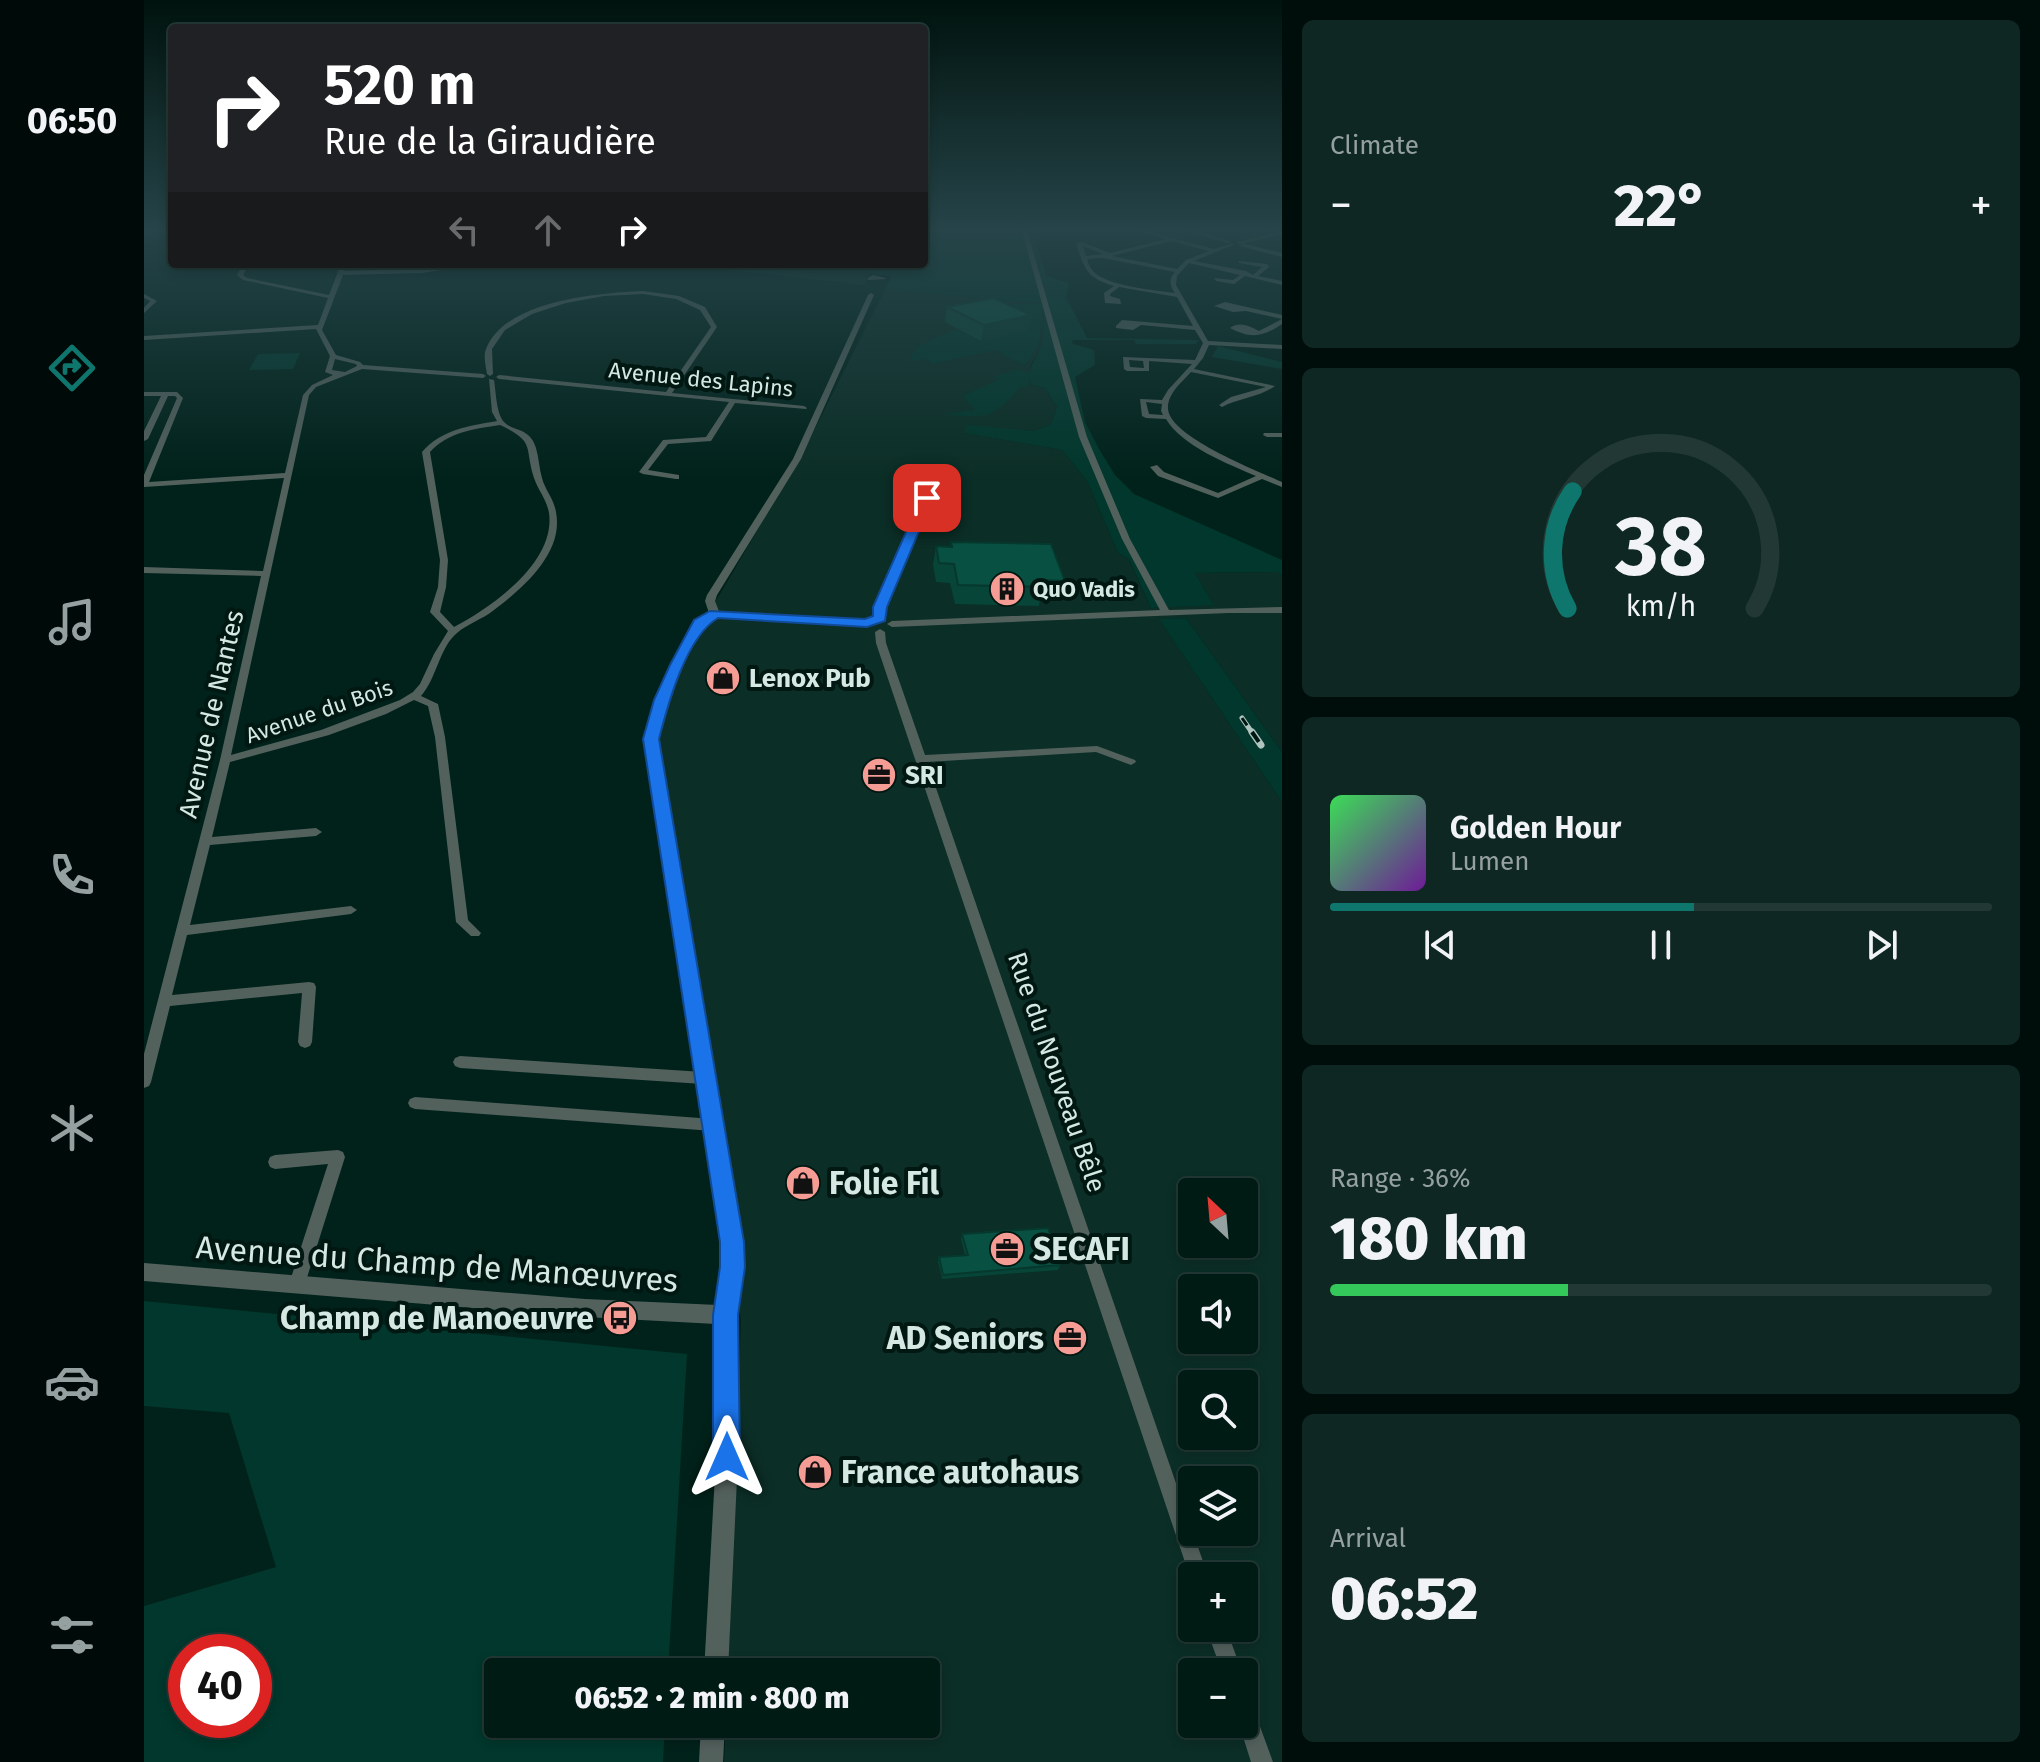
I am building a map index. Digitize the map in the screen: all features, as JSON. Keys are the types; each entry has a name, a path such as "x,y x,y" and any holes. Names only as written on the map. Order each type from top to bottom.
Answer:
{"street":[{"path":"325,313 320,327 332,360"},
{"path":"501,423 496,412 489,350 493,341 520,318 531,313"},
{"path":"668,394 714,327 713,318 708,313"},
{"path":"715,614 710,601 712,595 797,459 863,313"},
{"path":"1048,313 1083,437 1126,539 1166,613"},
{"path":"1163,402 1203,353 1206,343 1190,313"},
{"path":"1261,313 1282,319"},
{"path":"1258,335 1267,333 1282,319"},
{"path":"1139,324 1199,328"},
{"path":"144,338 320,327"},
{"path":"1206,343 1282,347"},
{"path":"1146,359 1196,362"},
{"path":"332,360 349,361 361,367"},
{"path":"332,360 328,372 340,374"},
{"name":"Avenue de Nantes","path":"144,1082 225,760 306,395 314,386 361,367"},
{"name":"Avenue des Lapins","path":"361,367 804,408"},
{"path":"1189,370 1272,386 1264,392 1227,400 1222,405"},
{"path":"144,439 166,393"},
{"path":"144,394 177,394 180,398 144,484 288,475"},
{"path":"1163,402 1142,400 1146,416 1166,417"},
{"path":"676,477 643,472 666,442 708,439 733,401"},
{"path":"1163,402 1166,417 1191,441 1282,485"},
{"path":"501,423 525,434 533,443 537,476 553,514 552,536 548,550 527,575 492,607 453,631 435,612 442,587 444,560 426,452 434,441 447,435 501,423"},
{"path":"1267,435 1282,435"},
{"path":"1154,467 1161,474 1218,496 1263,476"},
{"path":"884,625 880,607 938,471"},
{"path":"144,570 265,574"},
{"path":"717,1658 727,1457 726,1315 732,1242 703,1078 651,739 661,700 699,623 715,614 884,625 1282,610"},
{"name":"Rue du Nouveau Bêle","path":"884,625 921,759 1193,1562"},
{"name":"Avenue du Bois","path":"225,760 356,722 414,697 431,678 437,657 453,631"},
{"path":"414,697 433,704 462,922 475,933"},
{"path":"921,759 1097,749 1131,762"},
{"path":"205,841 316,832"},
{"path":"182,931 351,910"},
{"path":"164,1001 309,987 305,1042"},
{"path":"460,1062 703,1078"},
{"path":"415,1103 713,1125"},
{"path":"275,1162 338,1157 297,1284"},
{"name":"Avenue du Champ de Manœuvres","path":"144,1272 585,1308 726,1315"},
{"path":"711,1762 712,1738"},
{"path":"1254,1738 1262,1762"}],"shaded area":[{"path":"873,313 1043,313 1044,334 1040,351 1030,366 1031,385 1045,388 1057,407 1051,424 1034,431 1003,429 964,433 1062,450 1087,481 1118,553 1129,559 1151,608 1213,604 1195,573 1278,572 1282,577 1282,752 1186,618 1160,620 1282,802 1282,1762 724,1762 725,1738 940,1738 940,1658 729,1658 741,1321 651,721 693,630 719,596 808,443"}],"green space":[{"path":"989,313 1042,313 1038,346 1024,365 995,350 932,364 926,359 910,361 916,347 956,329 981,341"},
{"path":"1043,313 1074,313 1087,338 1198,340 1196,344 1136,344 1134,340 1072,340 1073,344 1094,350 1095,365 1075,377 1085,422 1115,475 1134,494 1282,560 1282,577 1278,572 1195,573 1214,605 1151,608 1129,559 1118,553 1087,481 1062,450 964,433 967,425 1034,431 1051,424 1057,407 1045,388 1031,385 1030,377 1028,386 1021,386 996,411 980,416 945,414 975,410 963,396 1001,378 990,378 1018,369 1030,374 1043,339"},
{"path":"1218,346 1282,362 1282,369 1212,357"},
{"path":"300,353 293,369 249,370 258,354"},
{"path":"1186,618 1282,752 1282,802 1159,619"},
{"path":"144,1301 687,1354 669,1658 484,1658 484,1738 664,1738 663,1762 144,1762 144,1606 276,1567 229,1413 144,1406"}],"building":[{"path":"960,313 1031,315 984,325"},
{"path":"951,542 1051,544 1065,581 1041,580 1043,587 958,585 954,564 939,563 936,546 952,547"},
{"name":"SECAFI","path":"1048,1228 1060,1265 943,1275 939,1257 968,1255 962,1234"}],"railway":[{"path":"1242,718 1253,734"},
{"path":"1252,732 1261,745"}],"place":[{"name":"QuO Vadis","path":"1007,589"},
{"name":"Lenox Pub","path":"723,678"},
{"name":"SRI","path":"879,775"},
{"name":"Folie Fil","path":"803,1183"},
{"name":"SECAFI","path":"1007,1249"},
{"name":"Champ de Manoeuvre","path":"620,1318"},
{"name":"AD Seniors","path":"1070,1338"},
{"name":"France autohaus","path":"815,1472"}],"route":[{"path":"727,1457 726,1315 732,1242 703,1078 651,739 661,700 677,665 699,623 715,614 867,623 873,618 880,618 880,607 927,498"}]}
